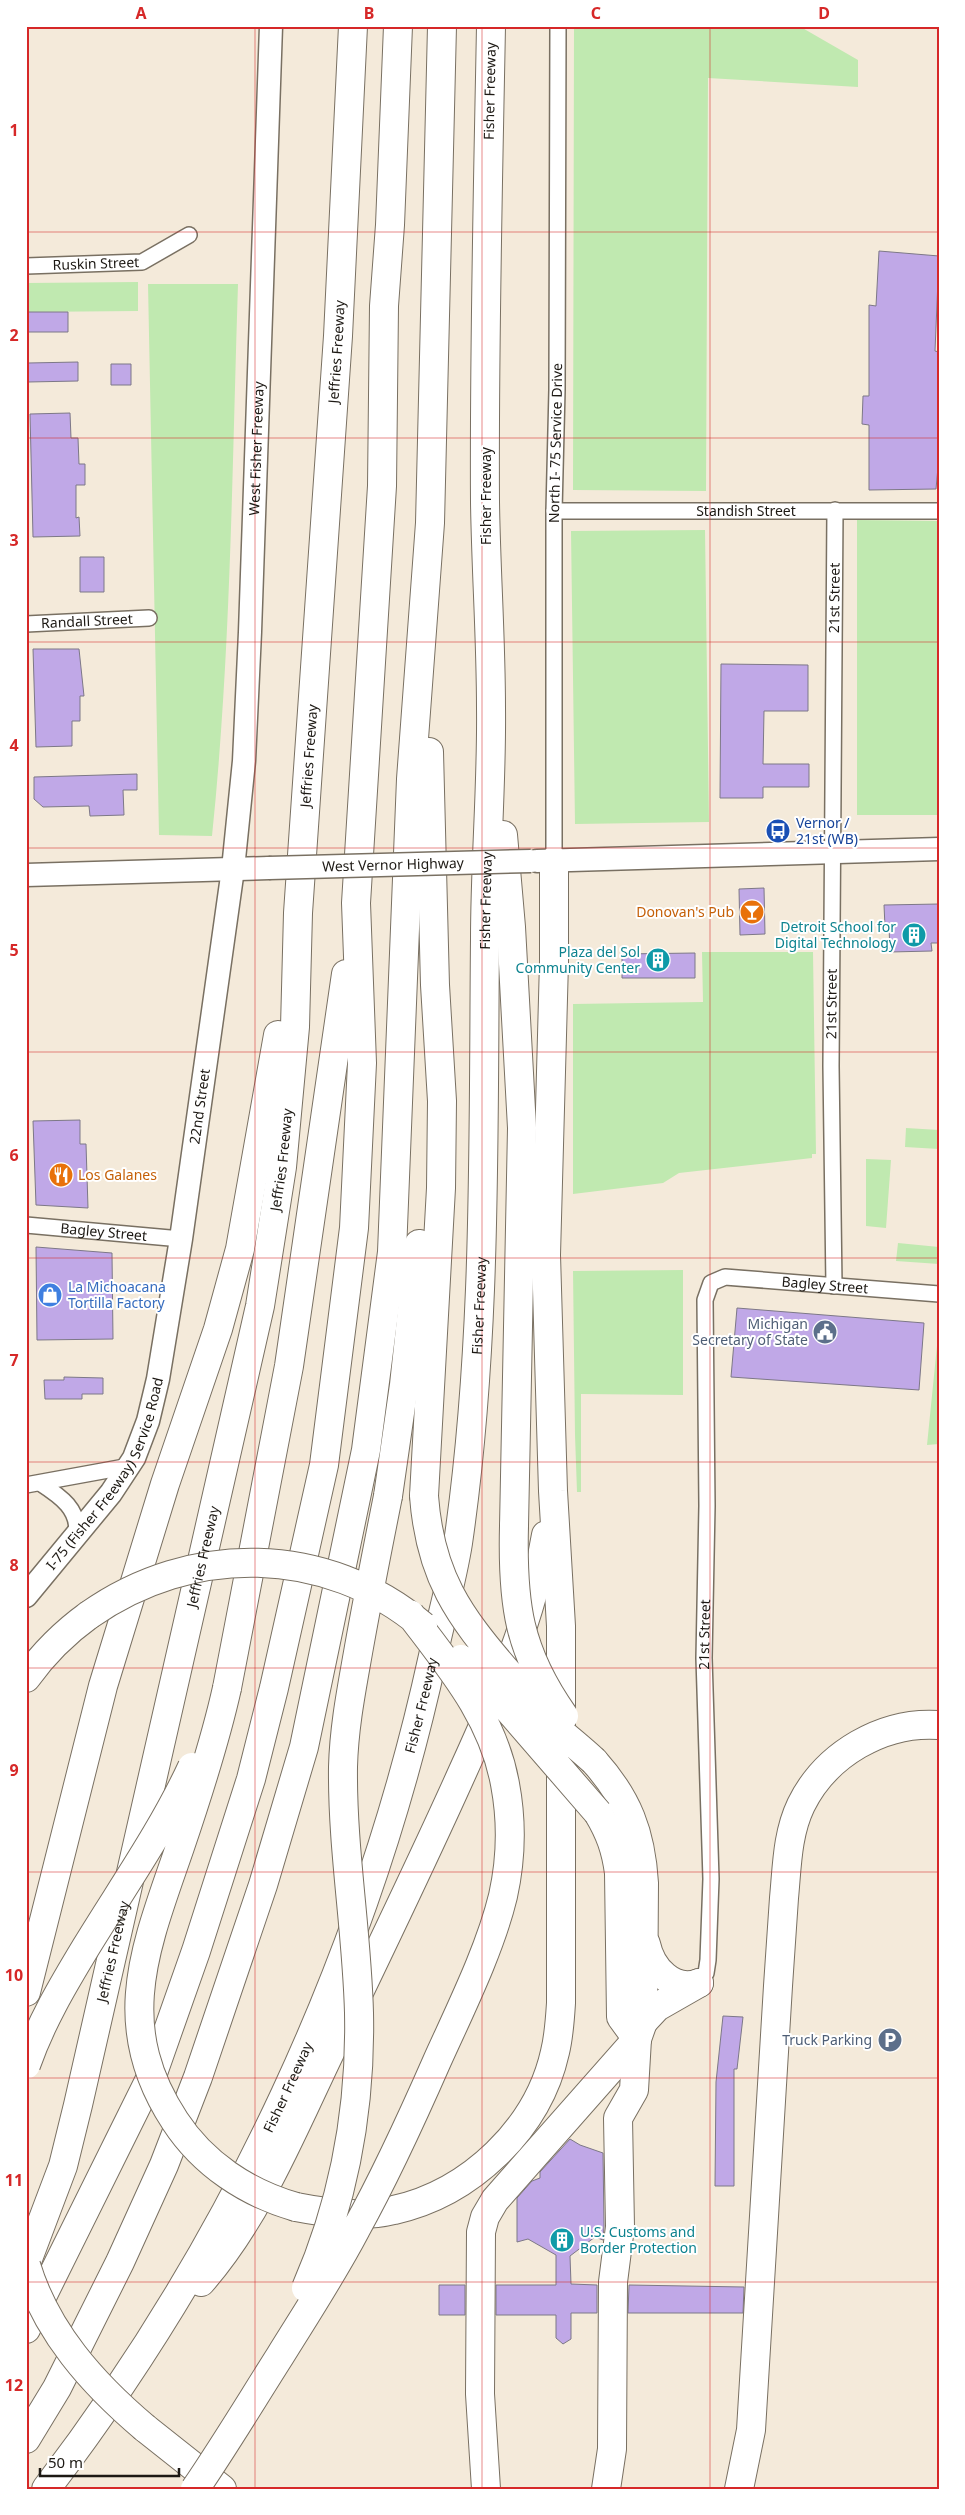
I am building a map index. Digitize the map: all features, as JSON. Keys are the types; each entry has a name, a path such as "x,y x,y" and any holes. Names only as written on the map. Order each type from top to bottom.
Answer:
{"highway":[{"name":"Jeffries Freeway","path":"26,2265 63,2166 76,2114 260,1306 282,1168 295,1027 298,913 338,336 353,26"},
{"path":"398,26 391,215 384,306 382,486 356,902 310,1233 289,1366 227,1688 210,1760 145,1952 140,1981 140,2020 147,2062 153,2080 181,2131 194,2146 226,2174 275,2201 296,2207 348,2214 374,2213 394,2210 446,2191 467,2178 506,2144 522,2125 547,2078 555,2053 562,2003 561,1626 553,1491 546,1255 554,962 542,861"},
{"path":"26,2439 56,2388 120,2262 164,2165 198,2077 264,1884 304,1747 366,1450 392,1252 411,779 426,605 430,522 442,26"},
{"name":"Fisher Freeway","path":"46,2489 145,2349 210,2242 280,2106 308,2045 377,1865 419,1719 457,1546 476,1354 491,711 485,499 491,26"},
{"path":"426,605 435,985 442,1101 441,1188 424,1496 430,1546 459,1612 472,1630 554,1726 597,1764"},
{"path":"491,711 512,927 522,1128 514,1584 524,1641 550,1697 627,1806 634,1821 642,1860 643,1921 640,2030 634,2090 618,2118 620,2227 614,2282 612,2449 606,2489"},
{"path":"26,2329 153,2073 196,1952 245,1797 274,1688 324,1465 350,1262 362,1063 356,902"},
{"path":"26,1992 103,1686 165,1484 218,1329 240,1249 298,913"},
{"path":"269,2374 315,2268 327,2235 350,2142 358,2084 359,2012 343,1803 346,1718 388,1496 404,1385 417,1272 435,985"},
{"path":"145,2349 227,2252 277,2162 414,1879 520,1637 540,1565 553,1491"},
{"path":"26,1678 51,1646 108,1601 166,1576 210,1565 240,1562 297,1566 360,1585 410,1614 475,1671 598,1813 609,1832 620,1873 621,2016 640,2030"},
{"path":"195,2489 269,2374 357,2228 449,2036 495,1924 507,1872 510,1842 509,1812 497,1751 489,1731 467,1689 410,1614"},
{"path":"26,2065 41,2025 62,1985 181,1791 227,1688"},
{"path":"739,2489 751,2430 787,1863 794,1823 813,1786 828,1768 862,1741 908,1726 939,1725"},
{"path":"643,1921 648,1954 654,1965 664,1976 690,1986 699,1982"},
{"path":"486,2489 480,2394 481,2232 485,2217 495,2200 640,2030 657,2007 699,1982"},
{"path":"26,2265 40,2302 69,2350 105,2393 145,2428 222,2489"}],"street":[{"name":"West Fisher Freeway","path":"233,869 244,761 250,632 271,26"},
{"name":"North I- 75 Service Drive","path":"542,861 557,390 558,26"},
{"name":"Ruskin Street","path":"26,266 142,262 189,235"},
{"name":"21st Street","path":"834,1286 831,1066 835,510"},
{"name":"Standish Street","path":"554,511 939,511"},
{"name":"Randall Street","path":"26,624 149,618"},
{"name":"West Vernor Highway","path":"26,875 939,849"},
{"name":"22nd Street","path":"164,1343 233,869"},
{"name":"Bagley Street","path":"26,1225 180,1239"},
{"name":"Bagley Street","path":"711,1283 725,1277 939,1294"},
{"name":"21st Street","path":"699,1982 706,1973 708,1960 711,1879 704,1658 707,1512 705,1300 711,1283"},
{"name":"I-75 (Fisher Freeway) Service Road","path":"26,1596 76,1536 130,1466 148,1421 164,1343"},
{"path":"33,1484 130,1466"},
{"path":"33,1484 55,1492 71,1509 76,1518 76,1536"}],"green space":[{"path":"574,26 799,26 858,60 858,87 708,78 706,491 573,490"},
{"path":"138,282 138,311 26,312 26,283"},
{"path":"148,284 238,284 227,629 212,836 159,835"},
{"path":"857,520 939,521 939,815 857,815"},
{"path":"705,530 709,822 575,824 571,531"},
{"path":"702,952 813,952 816,1154 812,1154 812,1158 679,1173 663,1183 573,1194 573,1004 703,1002"},
{"path":"906,1128 939,1130 939,1149 905,1147"},
{"path":"866,1159 891,1160 886,1228 866,1226"},
{"path":"898,1243 939,1247 939,1264 896,1261"},
{"path":"683,1270 683,1395 581,1394 581,1492 577,1492 573,1271"},
{"path":"939,1326 939,1444 927,1445"}],"building":[{"path":"879,251 939,256 935,351 939,352 939,456 936,489 869,490 869,425 862,424 863,396 869,396 869,305 876,306"},
{"path":"26,312 68,312 68,332 26,332"},
{"path":"78,362 78,381 28,382 28,363"},
{"path":"111,364 131,364 131,385 111,385"},
{"path":"70,413 71,438 78,438 79,464 85,464 85,485 76,485 76,518 79,517 80,536 33,537 30,414"},
{"path":"80,557 104,557 104,592 80,592"},
{"path":"33,649 79,649 84,696 80,696 80,721 72,721 72,746 36,747"},
{"path":"721,664 808,665 808,711 764,711 763,764 809,764 809,787 763,787 763,798 720,798"},
{"path":"137,774 137,790 123,790 124,815 90,816 89,806 43,807 34,799 34,777"},
{"name":"Donovan's Pub","path":"764,888 765,934 740,935 739,889"},
{"name":"Detroit School for Digital Technology","path":"939,904 939,943 931,943 932,951 890,952 889,927 885,927 884,905"},
{"name":"Plaza del Sol Community Center","path":"695,953 695,978 622,978 622,954"},
{"name":"Los Galanes","path":"80,1120 80,1144 86,1144 88,1208 36,1205 33,1121"},
{"path":"36,1247 112,1253 113,1339 37,1340"},
{"path":"737,1308 924,1323 919,1390 731,1377"},
{"path":"64,1377 103,1378 103,1394 82,1394 82,1399 45,1399 44,1380 64,1380"},
{"path":"723,2016 743,2017 737,2069 734,2069 734,2186 715,2186 716,2082"},
{"path":"570,2139 580,2145 603,2153 604,2226 603,2240 595,2237 570,2256 571,2284 597,2285 597,2313 571,2313 571,2339 563,2344 556,2338 556,2315 496,2315 496,2285 556,2285 556,2255 528,2239 517,2242 517,2198 532,2181 540,2178 540,2172"},
{"path":"439,2285 465,2285 465,2315 439,2315"},
{"path":"629,2285 744,2287 743,2313 628,2313"}],"place":[{"name":"Vernor / 21st (WB)","path":"778,831"},
{"name":"Donovan's Pub","path":"752,912"},
{"name":"Detroit School for Digital Technology","path":"914,935"},
{"name":"Plaza del Sol Community Center","path":"658,960"},
{"name":"Los Galanes","path":"61,1175"},
{"name":"La Michoacana Tortilla Factory","path":"50,1295"},
{"name":"Michigan Secretary of State","path":"825,1332"},
{"name":"Truck Parking","path":"890,2040"},
{"name":"U.S. Customs and Border Protection","path":"562,2240"}]}
